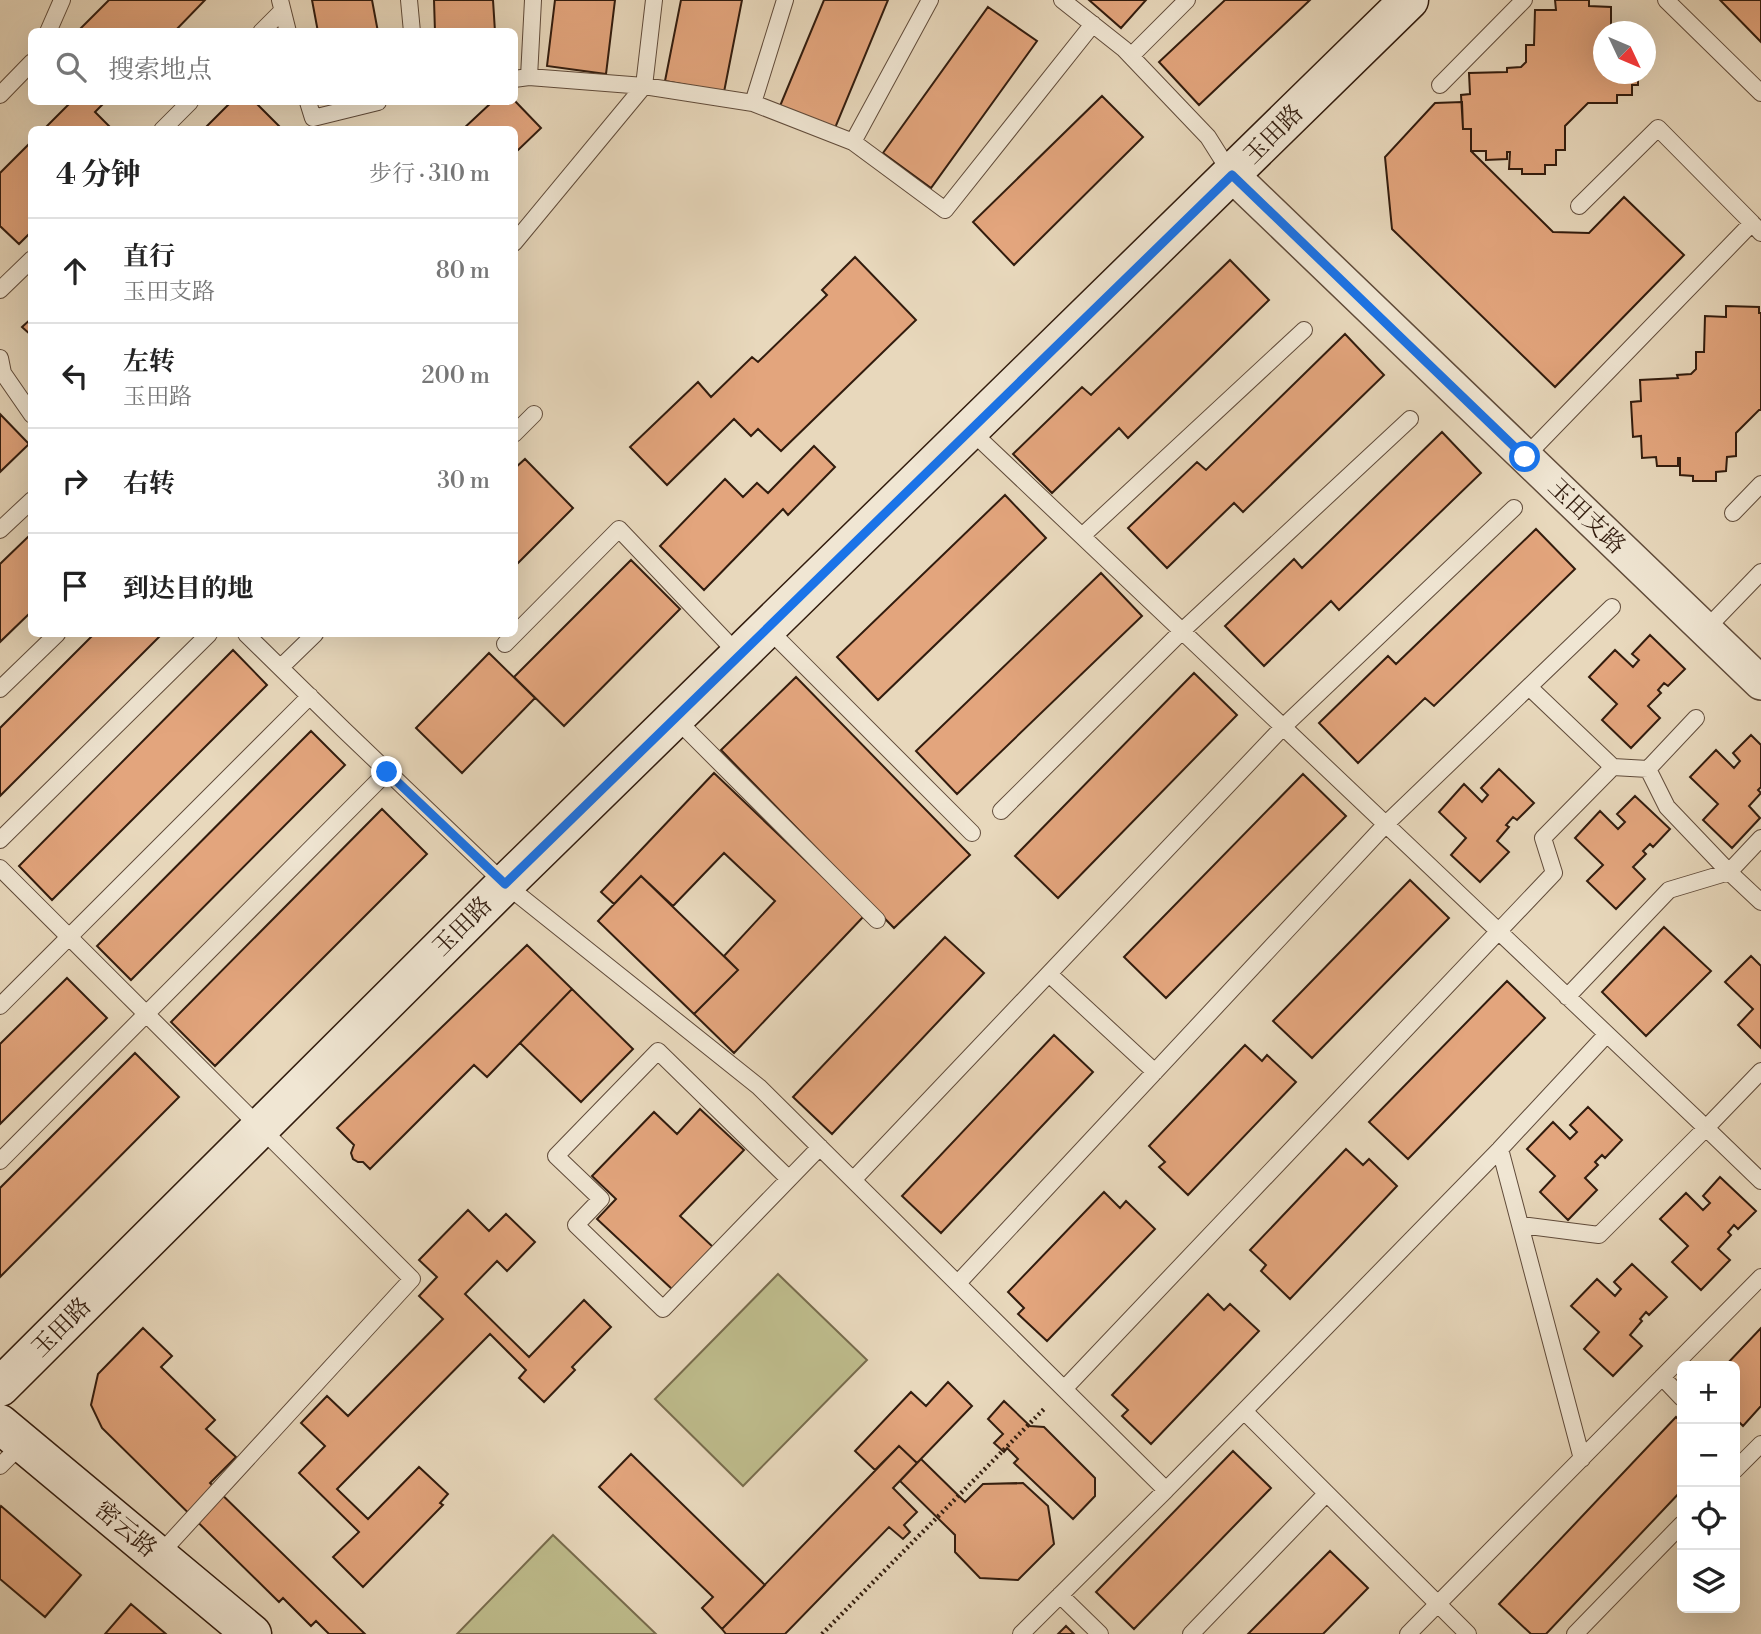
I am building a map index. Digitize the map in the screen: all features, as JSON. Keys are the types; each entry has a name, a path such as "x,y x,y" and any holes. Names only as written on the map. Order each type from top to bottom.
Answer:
{"street":[{"name":"玉田路","path":"0,1387 505,884 1409,0"},
{"name":"玉田支路","path":"1232,175 1761,683"},
{"name":"密云路","path":"8,1444 158,1556 252,1634"}],"lane":[{"path":"50,28 62,0"},
{"path":"408,0 412,28"},
{"path":"533,0 522,78 644,86 753,103 853,142 945,210 1093,24"},
{"path":"518,238 644,86 654,0"},
{"path":"753,103 785,0"},
{"path":"853,142 930,0"},
{"path":"1062,0 1131,56 1208,137 1232,175"},
{"path":"1131,56 1187,0"},
{"path":"1440,85 1524,0"},
{"path":"1666,0 1761,93"},
{"path":"264,28 281,5"},
{"path":"281,5 287,28"},
{"path":"0,95 28,66"},
{"path":"166,126 187,105"},
{"path":"312,116 364,105"},
{"path":"1525,457 1756,228 1658,128 1580,206"},
{"path":"0,290 28,263"},
{"path":"1082,536 1304,330"},
{"path":"1,369 28,409"},
{"path":"518,430 534,414"},
{"path":"1001,811 1182,631 1410,419"},
{"path":"970,430 1761,1181"},
{"path":"1733,513 1761,484"},
{"path":"0,530 28,504"},
{"path":"853,1180 1283,727 1514,508"},
{"path":"518,631 619,529 739,655"},
{"path":"1705,630 1761,572"},
{"path":"958,1283 1386,824 1612,607"},
{"path":"767,628 972,832"},
{"path":"0,689 54,637"},
{"path":"0,840 206,637"},
{"path":"249,637 505,884 759,1087 1166,1490"},
{"path":"281,667 312,637"},
{"path":"505,644 512,637"},
{"path":"1529,687 1613,767 1648,769"},
{"path":"0,1006 310,696"},
{"path":"675,718 877,919"},
{"path":"1648,769 1696,718"},
{"path":"1064,1389 1554,873 1543,838 1613,767"},
{"path":"1648,769 1667,807 1761,902"},
{"path":"0,1161 387,772"},
{"path":"1567,997 1668,890 1729,872 1761,838"},
{"path":"0,868 412,1279 158,1556"},
{"path":"1049,974 1155,1072"},
{"path":"1021,1634 1500,1149 1607,1034"},
{"path":"789,1179 658,1051 556,1156 601,1199 576,1225 663,1309 789,1179 820,1147"},
{"path":"1521,1225 1599,1235 1761,1071"},
{"path":"1500,1149 1582,1459"},
{"path":"1408,1634 1761,1277"},
{"path":"1662,1377 1677,1393"},
{"path":"1244,1411 1468,1634"},
{"path":"1740,1459 1761,1444"},
{"path":"1191,1634 1326,1494"},
{"path":"1574,1634 1677,1529"},
{"path":"1060,1595 1100,1634"}],"path":[{"path":"822,1634 1064,1389"}],"shaded area":[{"path":"778,1274 867,1360 743,1486 655,1399"},
{"path":"553,1535 656,1634 457,1634"}],"building":[{"path":"109,0 205,0 178,28 81,28"},
{"path":"312,0 372,0 377,28 317,28"},
{"path":"434,0 493,0 495,28 435,28"},
{"path":"555,0 615,0 606,74 547,66"},
{"path":"681,0 742,0 724,92 665,81"},
{"path":"824,0 888,0 835,128 780,106"},
{"path":"1089,0 1146,0 1121,28"},
{"path":"1225,0 1310,0 1199,105 1159,62"},
{"path":"1555,0 1589,0 1589,6 1611,7 1611,21 1593,21 1593,84 1638,85 1632,85 1632,95 1617,95 1617,103 1588,103 1565,126 1565,150 1556,150 1556,165 1545,165 1545,174 1522,174 1522,169 1509,169 1510,152 1507,152 1507,159 1486,160 1486,151 1471,151 1471,129 1463,129 1461,95 1470,94 1469,73 1507,72 1507,68 1521,67 1526,62 1526,45 1534,45 1535,10 1556,10"},
{"path":"1720,0 1761,0 1761,42"},
{"path":"988,7 1037,41 931,188 883,153"},
{"path":"1102,96 1143,137 1014,265 973,222"},
{"path":"1462,102 1463,129 1471,129 1471,151 1553,232 1589,233 1624,197 1684,255 1555,387 1392,229 1385,157 1435,103"},
{"path":"518,104 541,128 518,150 518,126 466,126 489,105"},
{"path":"68,105 102,105 95,112 109,126 47,126"},
{"path":"228,105 258,105 279,126 207,126"},
{"path":"28,145 28,235 19,244 0,226 0,173"},
{"path":"855,257 916,320 781,451 758,429 751,436 734,419 667,485 630,447 698,382 711,397 752,357 758,362 827,295 822,290"},
{"path":"1230,260 1269,300 1128,438 1119,428 1052,493 1013,454 1082,387 1091,395"},
{"path":"1726,306 1759,307 1761,410 1736,433 1736,456 1727,457 1726,471 1716,472 1716,481 1693,481 1693,476 1680,475 1680,458 1678,466 1657,466 1656,457 1642,458 1641,436 1633,437 1631,402 1641,401 1640,380 1678,378 1677,375 1691,374 1696,369 1696,352 1704,352 1705,316 1726,317"},
{"path":"28,322 28,332 22,327"},
{"path":"1345,334 1384,375 1243,512 1234,503 1167,568 1128,528 1197,462 1206,470"},
{"path":"0,414 28,445 0,472"},
{"path":"1442,432 1481,473 1339,610 1331,601 1264,666 1225,626 1294,559 1302,568"},
{"path":"814,446 835,467 788,515 783,509 704,590 660,546 725,479 743,497 757,483 768,493"},
{"path":"525,459 573,508 518,563 518,465"},
{"path":"1005,495 1046,538 878,700 837,657"},
{"path":"1536,529 1575,569 1434,706 1425,698 1358,763 1319,723 1388,656 1396,664"},
{"path":"28,537 28,615 0,642 0,564"},
{"path":"631,560 680,609 564,726 514,677"},
{"path":"1101,573 1142,616 957,794 916,751"},
{"path":"1650,635 1685,669 1668,686 1664,683 1658,690 1661,693 1648,706 1660,718 1631,748 1602,720 1617,704 1589,677 1615,650 1633,667 1639,660 1632,654"},
{"path":"91,637 159,637 0,796 0,728"},
{"path":"233,650 267,685 52,900 19,866"},
{"path":"489,653 535,698 462,773 416,728"},
{"path":"1194,673 1237,715 1058,898 1015,856"},
{"path":"796,677 970,855 894,928 721,750"},
{"path":"311,731 345,765 131,980 97,946"},
{"path":"1751,735 1761,745 1761,787 1758,790 1761,793 1749,806 1760,818 1732,848 1703,820 1718,804 1690,777 1716,750 1734,768 1740,761 1733,753"},
{"path":"1499,769 1534,803 1517,820 1513,817 1506,825 1509,827 1497,841 1509,852 1480,882 1451,855 1466,838 1439,812 1464,784 1482,802 1488,795 1481,788"},
{"path":"714,773 864,916 734,1053 694,1014 738,970 724,956 775,901 724,853 673,906 641,876 614,904 601,892"},
{"path":"1303,774 1346,816 1166,998 1124,957"},
{"path":"1635,796 1670,829 1653,847 1650,844 1643,851 1646,854 1633,867 1645,879 1616,909 1587,881 1603,865 1575,838 1600,811 1618,829 1625,822 1617,814"},
{"path":"382,809 427,854 215,1066 171,1022"},
{"path":"641,876 738,970 694,1014 598,921"},
{"path":"1410,880 1449,918 1312,1058 1273,1021"},
{"path":"1664,927 1711,971 1646,1036 1602,992"},
{"path":"945,937 984,973 832,1134 793,1097"},
{"path":"527,945 572,989 487,1077 474,1065 370,1169 363,1162 353,1159 351,1153 354,1145 337,1128"},
{"path":"1751,956 1761,966 1761,1048 1738,1025 1753,1009 1725,982"},
{"path":"67,978 107,1018 0,1124 0,1044"},
{"path":"1507,981 1545,1018 1408,1159 1369,1122"},
{"path":"572,989 633,1049 581,1102 520,1043"},
{"path":"1054,1035 1093,1072 941,1233 902,1196"},
{"path":"1245,1045 1262,1061 1267,1055 1296,1082 1188,1195 1159,1167 1165,1162 1149,1146"},
{"path":"135,1053 179,1097 0,1277 0,1188"},
{"path":"1588,1107 1622,1140 1605,1158 1602,1155 1595,1162 1598,1165 1585,1178 1597,1190 1568,1220 1540,1192 1555,1176 1527,1149 1553,1122 1570,1139 1577,1132 1570,1125"},
{"path":"700,1109 744,1150 680,1216 713,1247 673,1290 597,1219 616,1199 592,1176 654,1112 677,1134"},
{"path":"1346,1149 1363,1165 1369,1159 1397,1186 1290,1299 1261,1271 1266,1265 1250,1250"},
{"path":"1720,1177 1756,1211 1738,1229 1734,1225 1728,1232 1731,1235 1718,1249 1730,1260 1701,1290 1672,1262 1688,1246 1660,1219 1686,1193 1703,1210 1710,1203 1703,1196"},
{"path":"1104,1192 1120,1208 1126,1201 1155,1229 1047,1341 1018,1314 1024,1308 1008,1292"},
{"path":"468,1210 489,1231 506,1214 535,1242 507,1271 497,1261 465,1294 529,1357 584,1300 611,1327 572,1367 575,1370 544,1402 519,1378 526,1370 490,1334 337,1489 368,1519 419,1467 448,1494 440,1503 443,1505 363,1587 333,1557 359,1532 299,1473 325,1446 301,1423 327,1396 348,1416 443,1319 419,1296 437,1277 419,1260"},
{"path":"1632,1264 1667,1297 1649,1315 1646,1312 1640,1319 1642,1321 1630,1335 1642,1346 1613,1376 1584,1349 1599,1332 1571,1306 1597,1279 1615,1296 1621,1289 1614,1282"},
{"path":"1208,1294 1224,1310 1230,1304 1259,1331 1151,1444 1122,1416 1128,1410 1112,1395"},
{"path":"143,1328 172,1356 161,1367 215,1420 206,1429 236,1457 210,1483 365,1634 329,1634 316,1621 311,1626 283,1598 279,1602 102,1428 91,1405 98,1374"},
{"path":"1761,1328 1761,1406 1743,1426 1740,1423 1740,1361 1730,1361"},
{"path":"948,1382 972,1406 917,1463 899,1446 875,1470 855,1451 911,1392 926,1406"},
{"path":"1004,1401 1030,1426 1044,1427 1095,1478 1095,1496 1073,1519 1014,1463 1018,1459 1007,1448 1004,1452 994,1443 1003,1434 988,1419"},
{"path":"1676,1417 1677,1495 1546,1634 1531,1634 1499,1604"},
{"path":"899,1446 917,1463 893,1488 917,1512 904,1525 910,1532 903,1539 889,1527 785,1634 726,1634 722,1629"},
{"path":"1233,1451 1271,1488 1134,1629 1096,1592"},
{"path":"631,1454 765,1585 722,1629 702,1608 713,1597 599,1487"},
{"path":"921,1459 965,1502 983,1484 1023,1483 1048,1506 1054,1544 1018,1580 980,1578 955,1552 955,1535 900,1481"},
{"path":"1,1506 81,1575 45,1617 0,1579"},
{"path":"1330,1551 1368,1588 1323,1634 1248,1634"},
{"path":"131,1604 166,1634 105,1634"},
{"path":"1066,1626 1074,1634 1058,1634"}],"route":[{"path":"387,772 505,884 1232,175 1525,457"}]}
